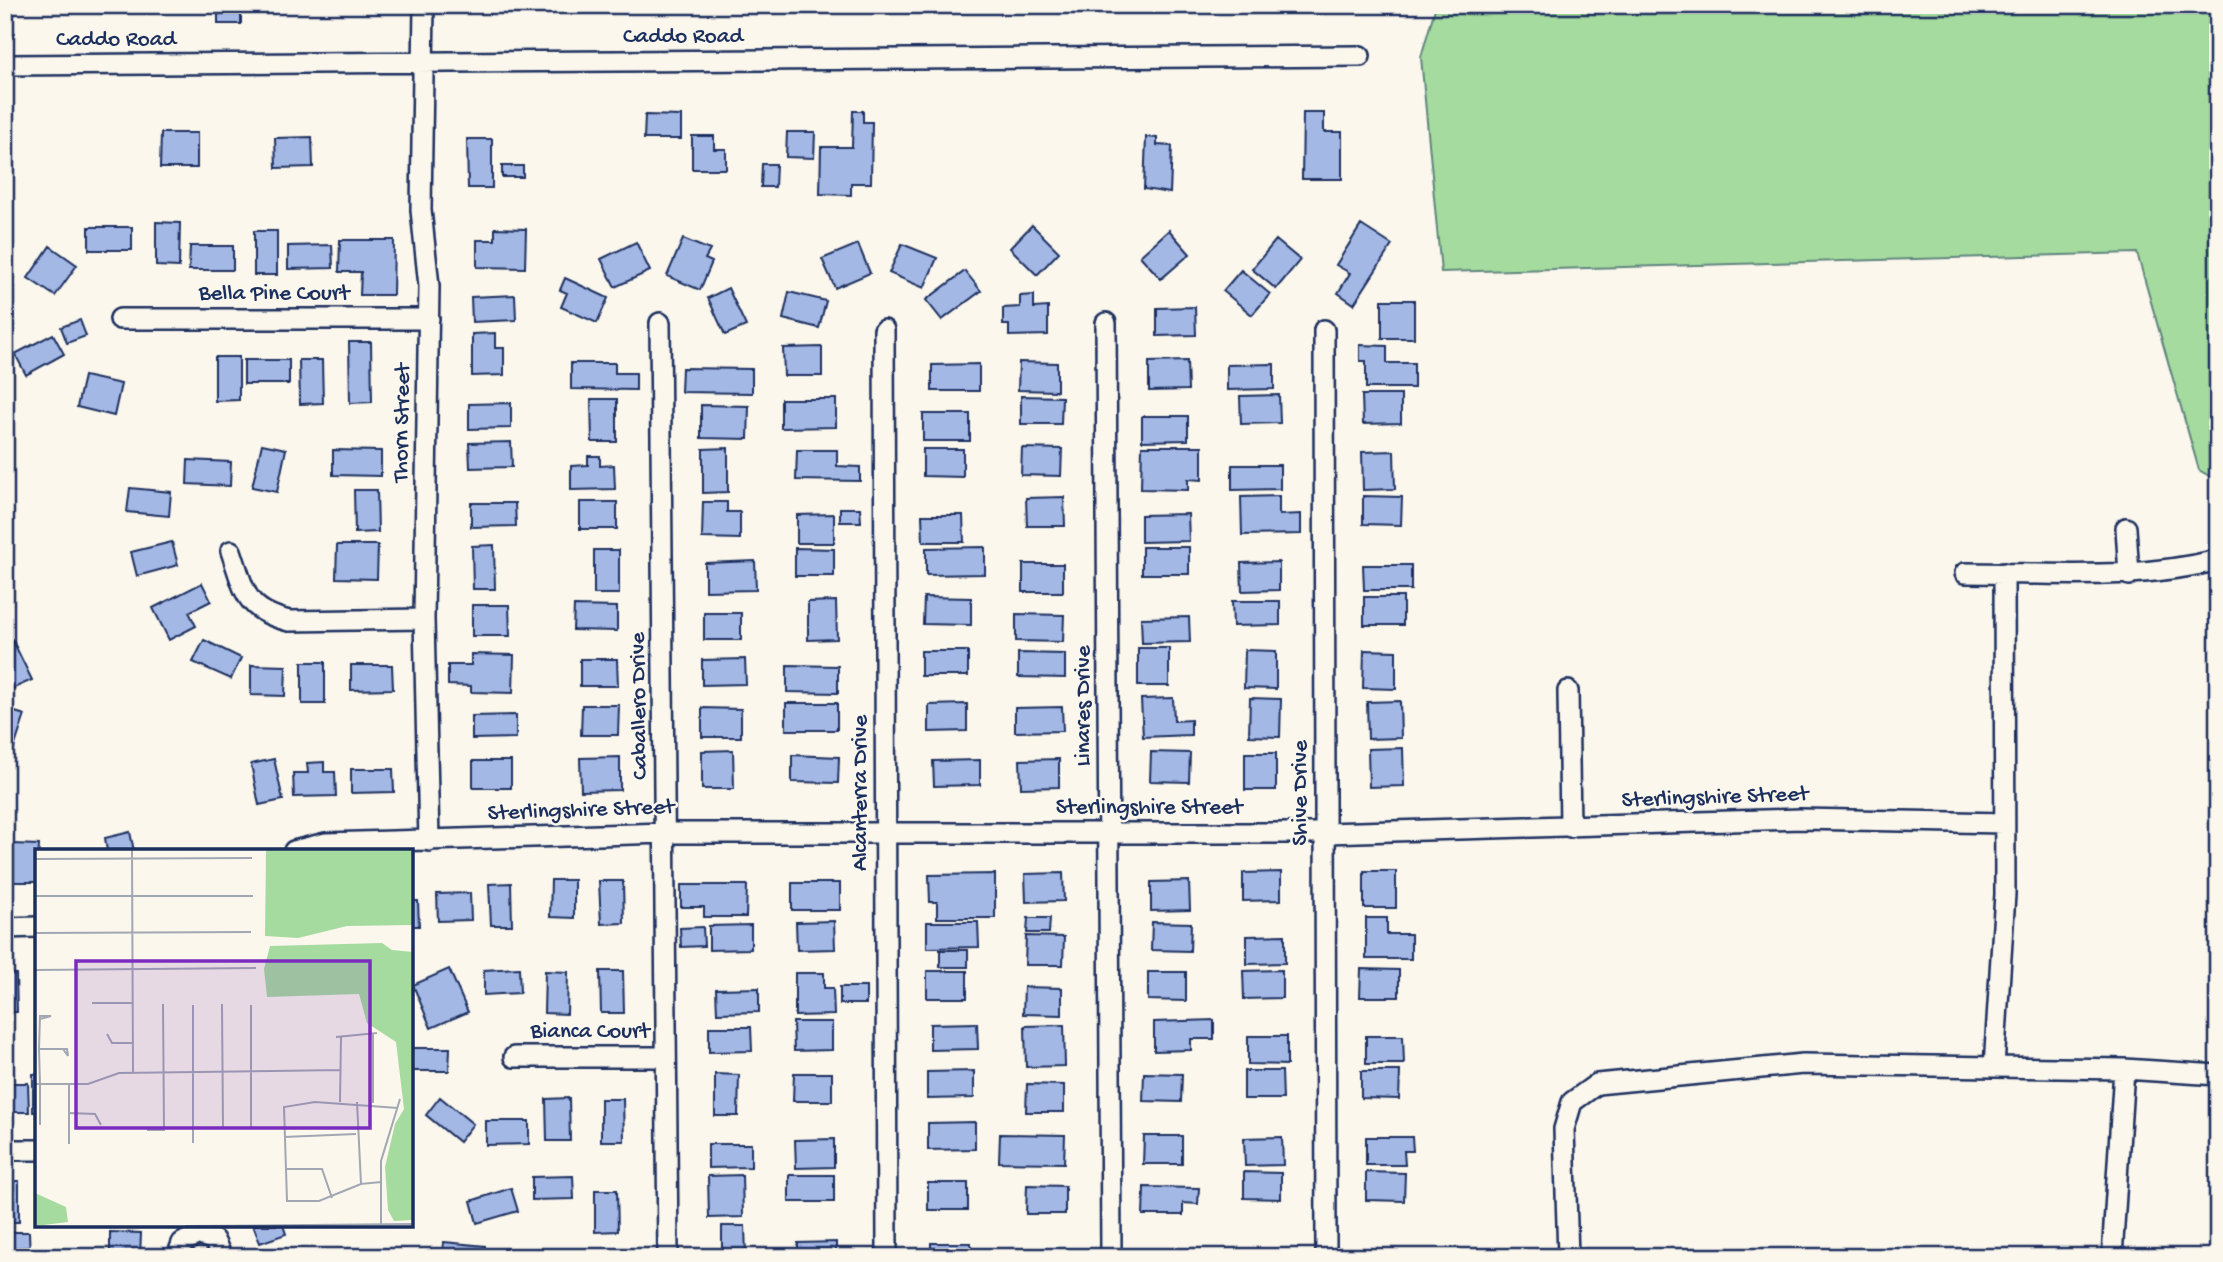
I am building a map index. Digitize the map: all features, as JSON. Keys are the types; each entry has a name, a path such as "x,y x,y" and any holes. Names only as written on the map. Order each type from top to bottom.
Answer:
{"street":[{"name":"Thorn Street","path":"424,5 421,210 429,286 424,619 429,841"},
{"name":"Caddo Road","path":"5,65 1360,55"},
{"name":"Bella Pine Court","path":"120,319 429,319"},
{"name":"Caballero Drive","path":"660,323 668,1257"},
{"name":"Linares Drive","path":"1106,323 1111,1257"},
{"name":"Alcanterra Drive","path":"884,330 887,1257"},
{"name":"Shive Drive","path":"1324,330 1326,1257"},
{"path":"2126,528 2129,575"},
{"path":"231,551 246,593 257,610 271,616 289,621 424,619"},
{"path":"1965,573 2129,575 2218,560"},
{"path":"1994,1067 2006,894 2004,573"},
{"path":"1568,691 1570,827"},
{"name":"Sterlingshire Street","path":"302,849 326,843 666,833 1326,833 1800,819 2004,822"},
{"path":"5,928 35,927"},
{"name":"Bianca Court","path":"514,1057 666,1057"},
{"path":"1568,1257 1564,1129 1572,1102 1597,1084 1803,1064 2124,1069 2218,1075"},
{"path":"2112,1257 2124,1069"},
{"path":"5,1150 35,1150"},
{"path":"177,1257 187,1231 206,1235 219,1247 222,1257"}],"green space":[{"path":"1436,5 2218,5 2218,481 2199,470 2137,253 1441,272 1421,57"}],"building":[{"path":"218,5 241,5 241,24 218,24"},
{"path":"793,5 820,5 820,12 793,13"},
{"path":"853,111 863,111 863,122 872,122 871,183 851,183 851,195 820,194 821,147 852,147"},
{"path":"1303,113 1324,113 1324,132 1342,132 1342,179 1302,179"},
{"path":"645,115 681,116 681,139 644,139"},
{"path":"787,132 815,132 814,158 786,157"},
{"path":"161,133 197,133 197,168 160,168"},
{"path":"692,136 714,136 714,149 726,149 726,169 692,169"},
{"path":"312,137 313,167 276,168 275,138"},
{"path":"1146,137 1157,138 1157,145 1172,146 1170,193 1144,189"},
{"path":"467,139 492,139 492,188 468,188"},
{"path":"762,164 776,164 775,187 761,187"},
{"path":"502,166 523,166 523,177 502,177"},
{"path":"156,222 180,223 179,267 156,266"},
{"path":"1032,225 1059,252 1037,275 1010,248"},
{"path":"1361,225 1392,245 1354,304 1338,293 1350,273 1336,265"},
{"path":"89,227 132,227 132,250 89,250"},
{"path":"495,228 526,229 525,268 477,267 477,240 495,240"},
{"path":"1169,230 1190,254 1161,279 1140,256"},
{"path":"254,231 277,231 277,275 254,275"},
{"path":"683,239 710,250 705,259 712,262 700,290 667,276"},
{"path":"340,240 394,240 393,295 360,295 361,272 339,272"},
{"path":"1276,240 1300,260 1276,289 1252,269"},
{"path":"636,242 650,271 615,287 601,259"},
{"path":"858,244 870,273 835,288 822,259"},
{"path":"902,244 937,258 924,288 889,273"},
{"path":"332,245 333,268 288,269 288,246"},
{"path":"50,246 77,265 55,296 28,278"},
{"path":"190,246 233,246 233,270 189,270"},
{"path":"1241,270 1270,294 1252,315 1223,291"},
{"path":"965,271 981,291 942,320 926,300"},
{"path":"565,278 608,298 597,323 561,307 567,293 560,290"},
{"path":"728,288 746,326 725,335 708,298"},
{"path":"789,292 826,301 819,328 783,319"},
{"path":"515,295 516,320 472,322 471,297"},
{"path":"1034,295 1034,308 1048,307 1048,335 1009,336 1009,325 1003,325 1003,308 1020,307 1020,296"},
{"path":"1382,300 1414,300 1414,338 1382,338"},
{"path":"1195,307 1196,335 1157,336 1157,308"},
{"path":"80,320 86,336 67,343 61,327"},
{"path":"495,333 495,348 504,348 504,375 472,376 472,334"},
{"path":"53,334 64,354 26,375 15,354"},
{"path":"349,342 371,342 372,402 350,403"},
{"path":"1360,345 1387,346 1387,363 1414,363 1414,388 1366,388 1366,361 1360,361"},
{"path":"822,347 822,376 784,376 783,348"},
{"path":"215,357 239,357 239,400 215,401"},
{"path":"244,360 289,360 289,384 244,384"},
{"path":"299,360 322,360 323,403 300,404"},
{"path":"1187,361 1188,390 1149,391 1149,362"},
{"path":"1019,362 1057,363 1057,391 1018,390"},
{"path":"571,363 615,363 615,373 636,373 636,390 571,389"},
{"path":"979,364 979,391 932,391 932,365"},
{"path":"1274,364 1274,389 1227,390 1227,365"},
{"path":"682,368 752,369 752,393 681,392"},
{"path":"84,376 121,384 114,416 77,407"},
{"path":"1279,395 1280,423 1241,424 1240,396"},
{"path":"1362,395 1401,395 1401,423 1363,424"},
{"path":"1021,396 1062,397 1061,424 1021,424"},
{"path":"591,399 617,399 617,442 592,442"},
{"path":"781,399 836,399 836,427 781,428"},
{"path":"511,403 511,428 469,429 469,404"},
{"path":"701,405 749,406 748,439 701,438"},
{"path":"923,414 970,414 970,441 923,441"},
{"path":"1142,416 1188,416 1188,440 1142,441"},
{"path":"511,442 512,467 470,468 469,443"},
{"path":"262,444 286,449 277,492 252,487"},
{"path":"1142,446 1202,446 1202,480 1188,479 1188,490 1141,489"},
{"path":"728,448 728,492 703,493 703,449"},
{"path":"1022,448 1062,449 1061,476 1021,475"},
{"path":"923,449 963,449 963,477 923,476"},
{"path":"333,450 381,451 381,476 333,475"},
{"path":"797,450 837,450 837,466 860,467 860,481 796,480"},
{"path":"1394,451 1395,489 1363,490 1362,452"},
{"path":"588,456 600,456 600,466 614,465 615,489 571,490 571,466 588,465"},
{"path":"188,460 231,462 230,486 187,484"},
{"path":"1232,465 1280,465 1280,489 1232,490"},
{"path":"130,488 171,492 169,516 127,512"},
{"path":"354,490 377,490 378,532 355,533"},
{"path":"1279,496 1279,515 1301,514 1301,534 1242,535 1241,497"},
{"path":"1363,496 1402,497 1401,525 1363,524"},
{"path":"1064,497 1065,526 1027,526 1026,498"},
{"path":"580,502 617,502 617,529 580,529"},
{"path":"703,502 727,502 727,512 740,512 740,539 702,538"},
{"path":"471,503 515,503 516,526 471,527"},
{"path":"840,508 860,508 861,522 840,522"},
{"path":"834,514 834,543 797,543 797,515"},
{"path":"1188,514 1189,541 1141,542 1141,515"},
{"path":"922,515 963,515 964,542 923,542"},
{"path":"172,542 178,565 137,576 131,552"},
{"path":"337,545 378,545 377,579 336,578"},
{"path":"494,545 495,589 473,589 472,546"},
{"path":"985,547 985,574 926,575 926,548"},
{"path":"1142,547 1189,547 1189,574 1142,574"},
{"path":"795,548 834,549 834,576 795,576"},
{"path":"594,550 619,550 619,594 594,594"},
{"path":"755,561 756,590 705,591 705,563"},
{"path":"1279,562 1279,590 1242,591 1241,563"},
{"path":"1023,564 1063,564 1063,592 1023,592"},
{"path":"1363,565 1411,565 1411,590 1364,590"},
{"path":"202,583 211,601 189,612 196,626 169,640 153,608"},
{"path":"924,597 971,598 971,625 923,624"},
{"path":"1364,597 1403,597 1403,625 1364,625"},
{"path":"836,601 837,639 808,640 808,602"},
{"path":"1232,601 1280,601 1280,625 1233,626"},
{"path":"472,605 509,605 510,636 472,636"},
{"path":"574,606 617,607 617,631 573,630"},
{"path":"704,613 741,613 741,640 704,640"},
{"path":"1016,614 1064,615 1063,642 1016,641"},
{"path":"1189,617 1190,642 1142,643 1141,618"},
{"path":"12,639 32,680 5,692 5,642"},
{"path":"204,640 241,658 231,679 193,662"},
{"path":"1138,648 1169,648 1169,686 1138,686"},
{"path":"1245,650 1276,651 1276,689 1244,688"},
{"path":"1364,650 1396,651 1396,689 1363,688"},
{"path":"921,651 968,651 968,676 921,676"},
{"path":"1018,653 1065,654 1065,678 1018,677"},
{"path":"471,654 514,655 513,693 471,692 471,686 448,685 448,665 471,665"},
{"path":"580,659 617,659 618,686 580,686"},
{"path":"745,659 746,684 702,685 702,660"},
{"path":"302,662 325,662 325,704 302,704"},
{"path":"251,665 286,666 285,696 251,695"},
{"path":"351,665 392,665 393,689 351,690"},
{"path":"787,665 838,666 838,693 787,692"},
{"path":"1173,698 1174,721 1191,720 1191,735 1143,737 1141,699"},
{"path":"1250,698 1281,699 1280,737 1249,736"},
{"path":"1400,701 1401,738 1368,739 1367,702"},
{"path":"786,703 837,703 837,730 786,730"},
{"path":"967,704 967,731 929,732 929,705"},
{"path":"582,705 619,705 618,735 581,735"},
{"path":"1062,707 1063,731 1015,732 1015,708"},
{"path":"702,708 741,709 741,737 702,737"},
{"path":"5,709 25,715 12,754 5,752"},
{"path":"516,715 516,738 472,739 472,716"},
{"path":"1403,748 1404,786 1369,787 1368,749"},
{"path":"733,750 734,789 702,789 702,751"},
{"path":"1151,752 1190,753 1189,782 1150,781"},
{"path":"1245,753 1276,753 1276,790 1245,790"},
{"path":"792,755 839,757 838,783 792,782"},
{"path":"620,757 620,790 581,791 580,758"},
{"path":"274,759 283,800 259,805 251,764"},
{"path":"1059,759 1059,787 1021,788 1020,760"},
{"path":"980,760 980,785 934,786 933,761"},
{"path":"473,761 511,761 511,788 473,788"},
{"path":"324,762 324,772 335,772 336,796 294,797 293,773 308,773 307,763"},
{"path":"351,769 393,769 394,792 351,793"},
{"path":"130,832 134,849 107,849 105,838"},
{"path":"12,844 39,845 39,849 35,849 35,882 5,882 5,859 12,859"},
{"path":"1364,871 1396,871 1396,908 1364,908"},
{"path":"1281,872 1281,900 1243,901 1243,873"},
{"path":"1063,873 1064,901 1026,902 1025,874"},
{"path":"995,874 995,918 937,918 937,902 930,902 929,875"},
{"path":"551,880 574,880 574,918 550,917"},
{"path":"599,881 623,881 624,923 601,924"},
{"path":"1189,881 1190,910 1151,911 1151,882"},
{"path":"511,883 512,925 491,925 489,884"},
{"path":"792,883 840,883 840,910 792,910"},
{"path":"681,885 747,885 746,917 704,917 704,907 681,907"},
{"path":"470,893 471,920 438,921 437,894"},
{"path":"413,901 418,901 419,926 413,926"},
{"path":"1028,918 1050,918 1049,933 1027,933"},
{"path":"1366,918 1387,918 1387,934 1411,934 1411,959 1366,959"},
{"path":"834,921 835,949 797,950 796,922"},
{"path":"927,922 978,922 979,947 927,948"},
{"path":"1152,922 1191,923 1190,951 1151,950"},
{"path":"751,925 751,949 709,950 709,926"},
{"path":"703,927 704,946 681,947 680,928"},
{"path":"1285,935 1285,963 1247,964 1247,936"},
{"path":"1026,936 1064,937 1063,965 1025,965"},
{"path":"940,950 968,950 968,967 940,967"},
{"path":"519,968 520,993 484,995 484,970"},
{"path":"449,969 468,1012 431,1028 413,985"},
{"path":"1361,969 1399,970 1399,997 1360,997"},
{"path":"1282,970 1282,998 1244,999 1243,971"},
{"path":"545,971 568,972 567,1014 544,1013"},
{"path":"600,971 623,971 624,1013 601,1013"},
{"path":"927,971 967,971 967,998 927,998"},
{"path":"1148,972 1186,972 1186,1001 1148,1000"},
{"path":"795,973 824,973 824,988 833,988 834,1015 795,1016"},
{"path":"16,974 17,1012 5,1012 5,975"},
{"path":"840,987 866,987 866,1004 840,1004"},
{"path":"1024,987 1062,988 1062,1015 1023,1014"},
{"path":"759,988 759,1012 717,1013 716,989"},
{"path":"1214,1020 1214,1039 1191,1039 1191,1050 1154,1051 1154,1022"},
{"path":"793,1022 832,1022 832,1050 794,1051"},
{"path":"977,1023 978,1049 930,1050 930,1024"},
{"path":"1064,1025 1065,1066 1026,1067 1025,1026"},
{"path":"709,1027 751,1027 752,1051 709,1052"},
{"path":"1248,1036 1287,1036 1287,1065 1248,1064"},
{"path":"1366,1036 1403,1036 1404,1064 1366,1064"},
{"path":"413,1048 450,1048 449,1071 413,1071"},
{"path":"974,1071 974,1098 927,1099 927,1072"},
{"path":"1244,1071 1282,1071 1283,1099 1244,1099"},
{"path":"1361,1071 1400,1071 1399,1099 1361,1098"},
{"path":"794,1073 832,1073 832,1101 793,1101"},
{"path":"1144,1073 1182,1074 1181,1102 1143,1101"},
{"path":"33,1074 35,1074 35,1112"},
{"path":"715,1074 739,1075 738,1116 715,1116"},
{"path":"5,1083 28,1083 29,1112 5,1112"},
{"path":"1027,1084 1064,1085 1064,1112 1026,1112"},
{"path":"440,1097 473,1124 459,1142 426,1115"},
{"path":"569,1098 570,1141 547,1141 546,1099"},
{"path":"601,1099 623,1099 624,1141 601,1141"},
{"path":"486,1121 529,1121 529,1144 486,1145"},
{"path":"975,1122 975,1149 928,1150 928,1123"},
{"path":"1000,1134 1065,1135 1064,1163 999,1162"},
{"path":"1144,1136 1182,1136 1182,1164 1143,1164"},
{"path":"1282,1137 1283,1165 1245,1166 1244,1138"},
{"path":"1366,1137 1412,1137 1413,1151 1404,1151 1405,1165 1366,1165"},
{"path":"834,1139 834,1167 796,1168 795,1140"},
{"path":"708,1144 751,1144 751,1167 708,1168"},
{"path":"1244,1172 1281,1173 1281,1199 1244,1198"},
{"path":"1366,1172 1405,1173 1404,1201 1366,1200"},
{"path":"742,1175 743,1217 709,1218 708,1176"},
{"path":"789,1175 834,1175 834,1202 789,1202"},
{"path":"573,1176 574,1199 532,1200 532,1177"},
{"path":"5,1181 19,1181 19,1222 5,1222"},
{"path":"928,1183 968,1183 968,1210 928,1210"},
{"path":"1027,1185 1065,1186 1065,1214 1026,1214"},
{"path":"1144,1187 1199,1188 1198,1204 1183,1203 1183,1215 1143,1215"},
{"path":"511,1188 518,1211 477,1223 471,1201"},
{"path":"595,1190 617,1190 618,1231 595,1232"},
{"path":"722,1226 745,1226 746,1257 722,1257"},
{"path":"254,1227 284,1227 286,1234 260,1243"},
{"path":"5,1232 29,1232 30,1257 5,1257"},
{"path":"110,1232 141,1233 140,1257 110,1257"},
{"path":"444,1242 485,1246 484,1257 442,1257"},
{"path":"836,1242 836,1257 798,1257 798,1243"},
{"path":"931,1243 971,1243 971,1257 931,1257"}]}
